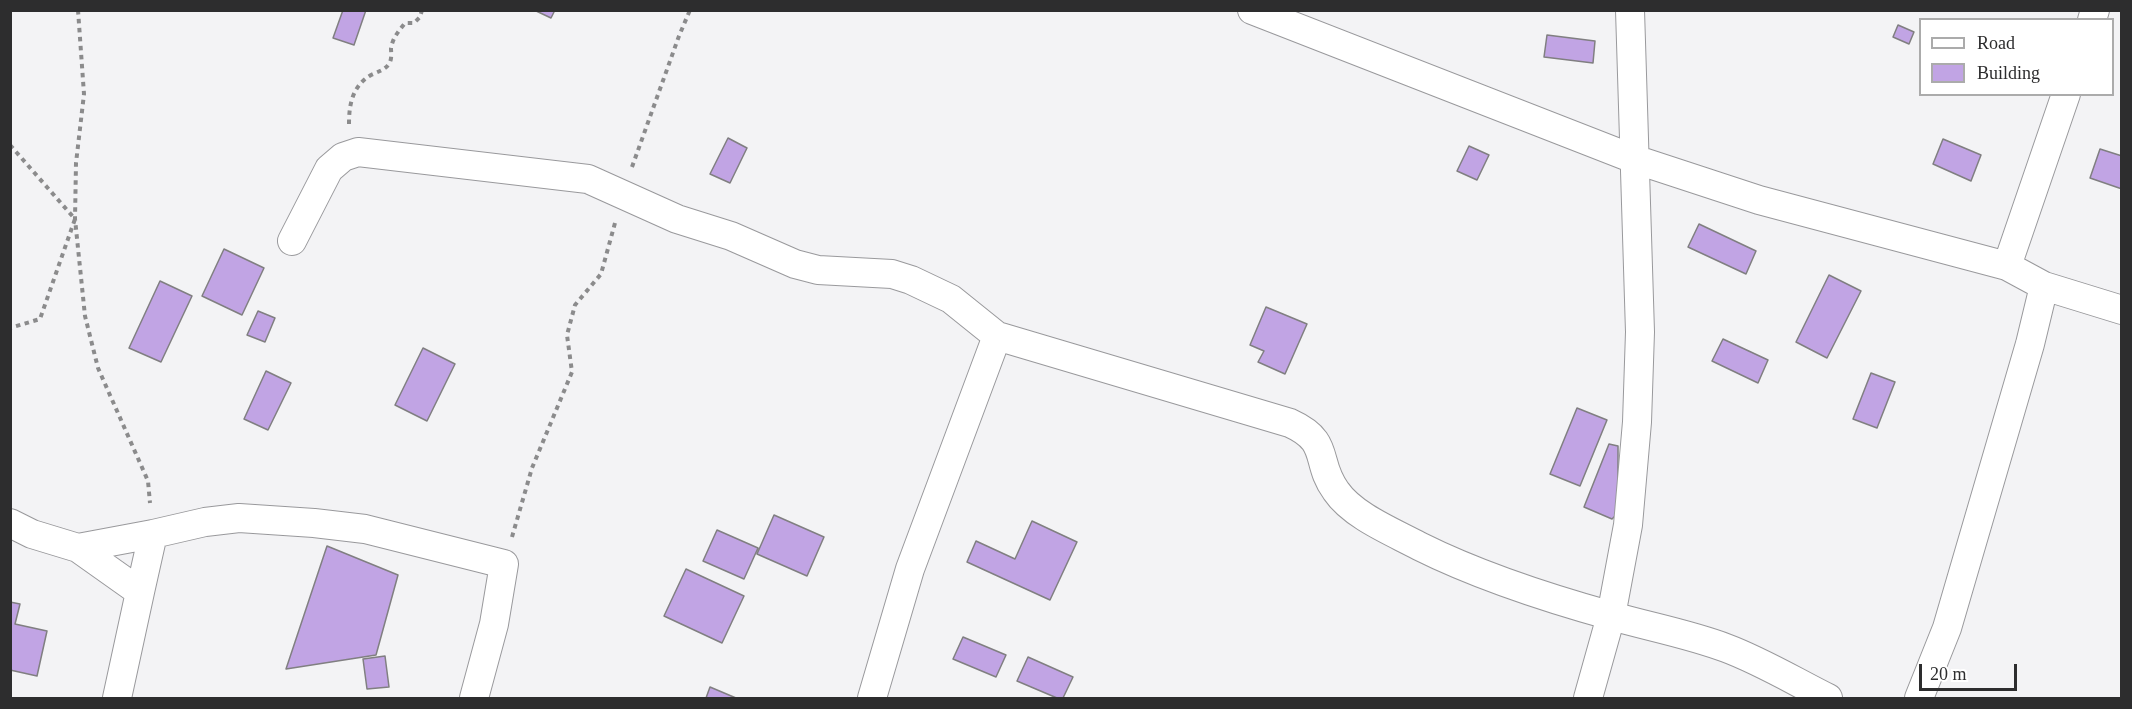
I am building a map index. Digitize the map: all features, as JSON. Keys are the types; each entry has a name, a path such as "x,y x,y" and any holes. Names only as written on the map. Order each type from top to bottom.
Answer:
{"street":[{"path":"1252,10 1634,159 1759,200 2007,266 2044,286 2121,310"},
{"path":"1588,699 1611,616 1628,525 1637,422 1640,332 1630,10"},
{"path":"2007,266 2065,96"},
{"path":"292,241 329,169 343,157 358,152 570,176 602,184 677,219 731,236 795,264 818,270 892,274 911,280 951,299 997,336 1290,423 1304,429 1312,436 1317,444 1330,483 1337,494 1377,524 1437,555 1505,582 1611,616 1727,648 1828,699"},
{"path":"1919,699 1947,628 2030,344 2044,286"},
{"path":"872,699 910,569 997,336"},
{"path":"78,548 206,522 239,518 365,529 504,564 494,624 474,699"},
{"path":"10,523 32,534 78,548 140,592"},
{"path":"117,699 153,534"}],"path":[{"path":"78,10 84,94 76,163 75,219 85,316 98,368 148,481 153,534"},
{"path":"358,152 349,135 349,104 357,89 370,76 383,70 391,60 391,46 396,34 405,23 414,23 420,17 422,10"},
{"path":"504,564 532,468 573,372 567,335 575,305 601,274 623,195 690,10"},
{"path":"10,145 75,219"},
{"path":"10,328 40,319 75,219"}],"building":[{"path":"343,10 366,10 354,45 333,38"},
{"path":"534,10 555,10 551,18"},
{"path":"1898,25 1914,32 1909,44 1893,37"},
{"path":"1547,35 1595,41 1593,63 1544,57"},
{"path":"728,138 747,148 730,183 710,174"},
{"path":"1943,139 1981,155 1971,181 1933,164"},
{"path":"1469,146 1489,155 1477,180 1457,171"},
{"path":"2100,149 2122,156 2122,189 2090,178"},
{"path":"1699,224 1756,251 1746,274 1688,247"},
{"path":"224,249 264,268 242,315 202,296"},
{"path":"1829,275 1861,291 1827,358 1796,342"},
{"path":"160,281 192,296 161,362 129,348"},
{"path":"1266,307 1307,324 1285,374 1258,362 1264,351 1250,345"},
{"path":"258,311 275,318 265,342 247,335"},
{"path":"1723,339 1768,360 1758,383 1712,361"},
{"path":"423,348 455,364 427,421 395,405"},
{"path":"266,371 291,383 268,430 244,419"},
{"path":"1871,373 1895,382 1877,428 1853,419"},
{"path":"1577,408 1607,420 1580,486 1550,474"},
{"path":"1609,444 1618,446 1618,513 1612,519 1584,507"},
{"path":"774,515 824,537 807,576 757,554"},
{"path":"1032,521 1077,542 1050,600 967,562 976,541 1015,559"},
{"path":"717,530 758,548 744,579 703,561"},
{"path":"327,546 398,575 376,655 286,669"},
{"path":"686,569 744,596 722,643 664,616"},
{"path":"10,602 20,604 15,624 47,631 37,676 10,670"},
{"path":"963,637 1006,655 996,677 953,659"},
{"path":"385,656 389,687 367,689 363,659"},
{"path":"1028,657 1073,677 1063,698 1057,698 1017,681"},
{"path":"710,687 736,698 706,698"}]}
